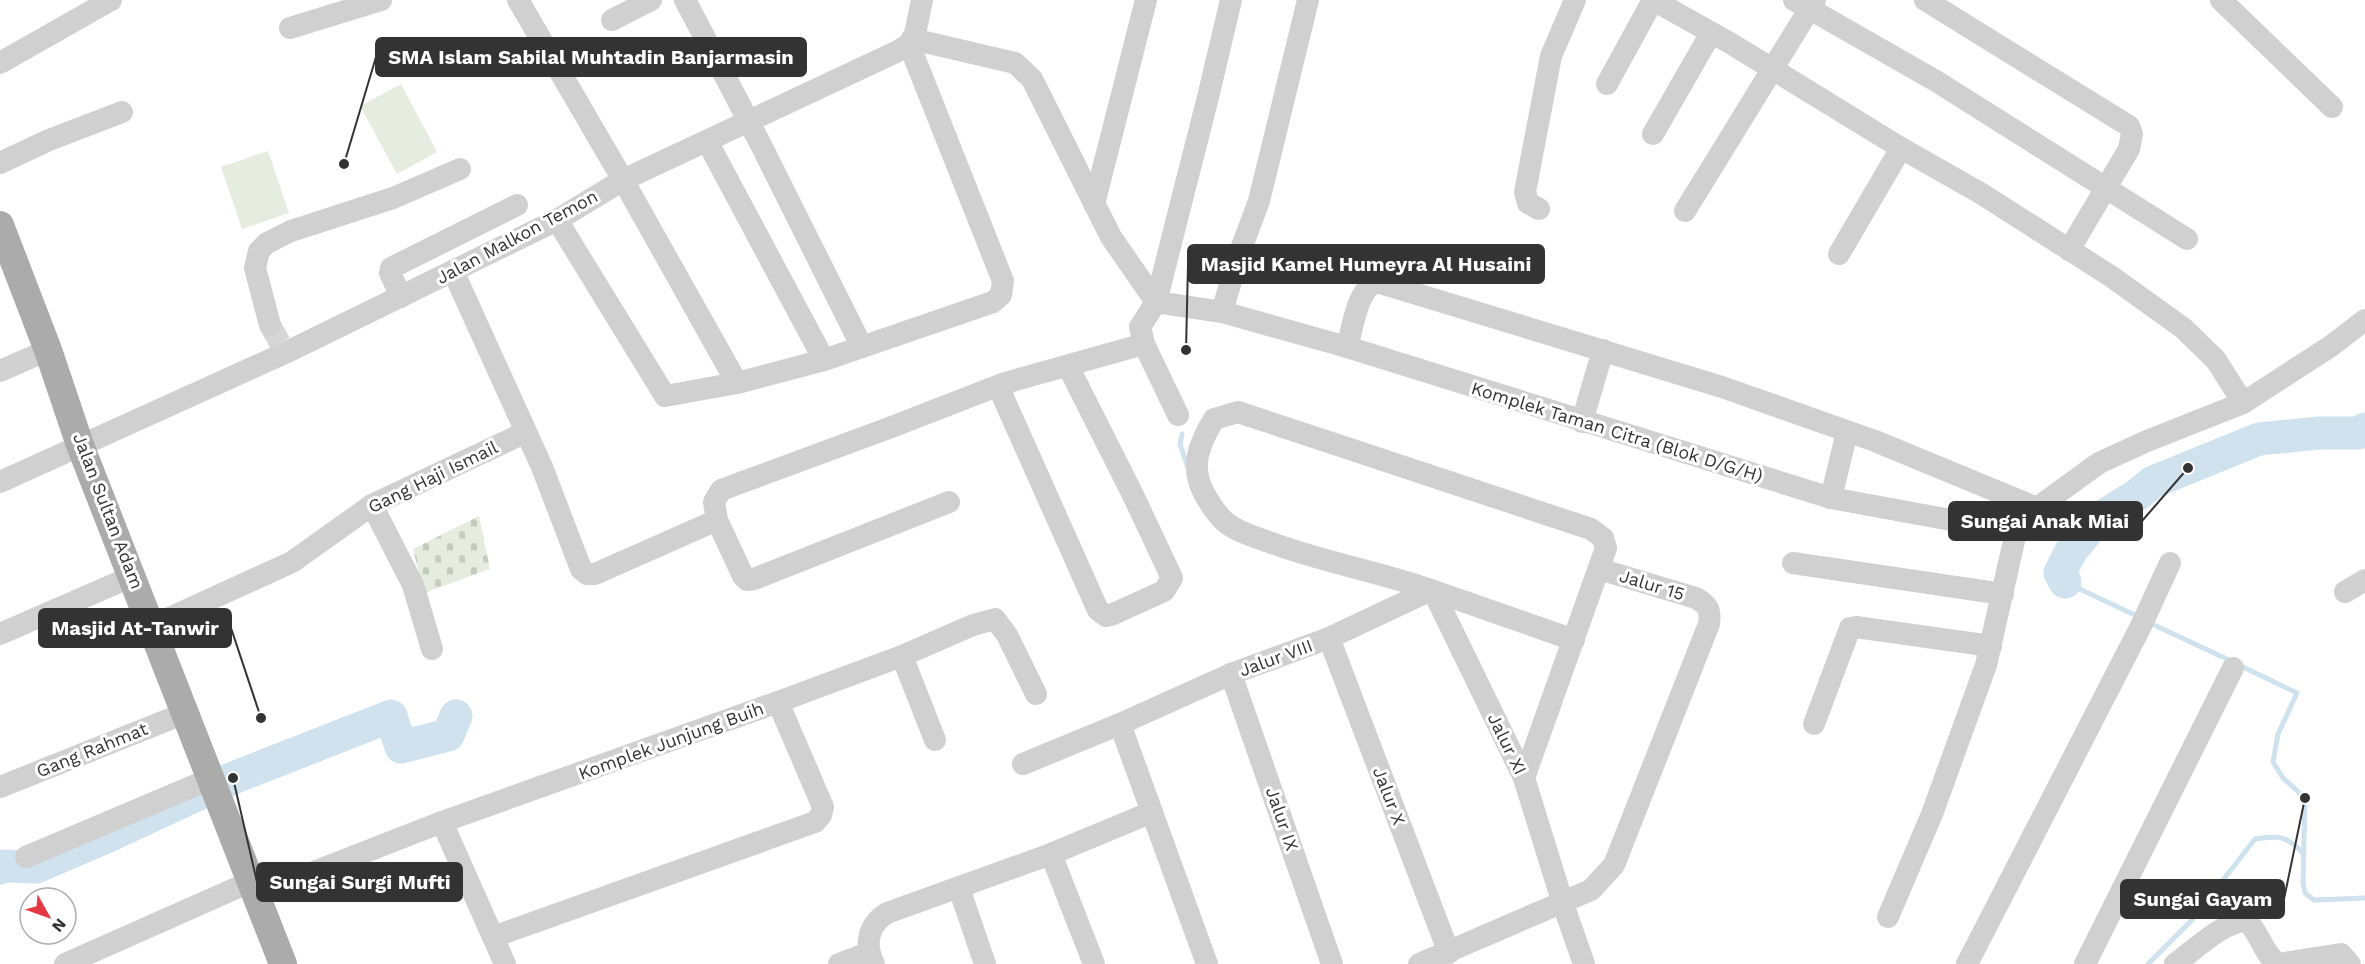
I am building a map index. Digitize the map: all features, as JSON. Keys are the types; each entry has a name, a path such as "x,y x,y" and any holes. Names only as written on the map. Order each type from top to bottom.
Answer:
{"main road":[{"name":"Jalan Sultan Adam","path":"0,225 48,350 80,445 283,964"}],"street":[{"path":"0,63 111,0"},
{"path":"290,28 381,0"},
{"path":"518,0 623,180 737,383"},
{"path":"612,20 651,0"},
{"path":"685,0 862,347"},
{"path":"557,220 665,396 737,383 824,360 993,302 1001,295 1004,288 1003,282 911,41 922,0"},
{"path":"1094,204 1146,0"},
{"path":"1178,415 1144,344 1140,327 1156,302 1231,0"},
{"path":"1222,312 1238,257 1259,201 1308,0"},
{"path":"1539,209 1528,203 1525,192 1551,56 1575,0"},
{"path":"1608,84 1653,0 1982,194 2112,277 2183,328 2216,360 2243,403"},
{"path":"1926,0 2129,126 2132,134 2129,149 2069,250"},
{"path":"2221,0 2332,107"},
{"path":"1685,211 1773,69 1806,3 1936,81 2187,239"},
{"path":"1653,134 1711,33"},
{"path":"911,41 1015,63 1021,67 1032,79 1111,237 1156,302"},
{"name":"Jalan Malkon Temon","path":"0,482 80,445 278,340 401,297 557,220 623,180 896,52 911,41"},
{"path":"0,164 49,140 122,112"},
{"path":"707,141 824,360"},
{"path":"1839,254 1901,148"},
{"path":"278,340 255,268 259,251 267,243 291,231 393,198 460,169"},
{"path":"401,297 390,273 392,268 518,205"},
{"path":"453,271 526,432 581,569 587,574 595,574 717,520"},
{"path":"1347,347 1363,293 1370,284 1377,282 1722,387 1847,432 2025,515"},
{"name":"Komplek Taman Citra (Blok D/G/H)","path":"1156,302 1222,312 1347,347 1831,498 2025,515"},
{"path":"1888,917 1932,814 1991,646 2025,515 2099,463 2147,441 2243,403 2331,346 2365,320"},
{"path":"950,502 747,580 717,520 714,502 721,490 998,386 1144,344"},
{"path":"0,371 48,350"},
{"path":"1582,422 1603,350"},
{"path":"998,386 1098,610 1106,616 1111,615 1164,591 1172,578 1068,366"},
{"name":"Jalur 15","path":"1432,590 1283,548 1237,530 1222,520 1202,489 1196,473 1196,458 1204,435 1214,418 1238,412 1591,529 1604,538 1606,548 1599,569 1696,598 1706,604 1710,613 1709,624 1614,865 1591,890 1563,903"},
{"name":"Gang Haji Ismail","path":"152,626 292,562 372,505 526,432"},
{"path":"1831,498 1847,432"},
{"path":"372,505 413,585 432,649"},
{"path":"1793,562 2003,594"},
{"path":"1967,964 2141,626 2170,563"},
{"path":"1524,778 1599,569"},
{"path":"0,634 133,576"},
{"path":"2345,592 2365,580"},
{"path":"1432,590 1574,640"},
{"name":"Jalur VIII","path":"1023,764 1120,724 1231,674 1329,638 1432,590"},
{"name":"Jalur XI","path":"1432,590 1524,778 1584,964"},
{"path":"778,702 902,656 973,625 995,619 1007,635 1036,694"},
{"path":"1814,724 1850,628 1991,646"},
{"name":"Jalur X","path":"1329,638 1453,956"},
{"path":"902,656 935,740"},
{"path":"2085,964 2233,668"},
{"name":"Jalur IX","path":"1231,674 1332,964"},
{"name":"Komplek Junjung Buih","path":"65,964 253,888 778,702 823,807 821,815 815,822 493,937"},
{"name":"Gang Rahmat","path":"0,787 185,713"},
{"path":"1120,724 1208,964"},
{"path":"26,857 213,787"},
{"path":"838,964 871,958 870,930 876,920 887,913 1051,854 1152,812"},
{"path":"442,822 506,964"},
{"path":"1051,854 1094,964"},
{"path":"959,888 985,964"},
{"path":"1419,964 1453,956 1563,903"},
{"path":"2175,964 2228,926 2239,921 2247,921 2253,927 2272,960 2278,964 2342,954 2350,964"}],"green space":[{"path":"401,84 437,152 397,174 360,106"},
{"path":"268,151 289,213 242,229 221,167"},
{"path":"479,516 490,569 424,593 413,549"}],"waterway":[{"path":"2065,582 2060,573 2071,551 2097,520 2153,482 2259,439 2319,433 2358,433 2365,429"},
{"path":"1182,434 1180,444 1188,468"},
{"path":"2065,582 2139,617"},
{"path":"2150,623 2231,661"},
{"path":"2239,665 2297,693 2278,734 2273,762 2283,778 2305,798 2303,882 2305,893 2314,900 2365,898"},
{"path":"0,868 4,866 36,867 233,778 391,716 401,747 448,735 456,716"},
{"path":"2148,964 2191,921 2255,839 2282,838 2288,840 2304,854"}],"tunnel":[{"path":"270,325 280,343"}],"place":[{"name":"SMA Islam Sabilal Muhtadin Banjarmasin","path":"344,164"},
{"name":"Masjid Kamel Humeyra Al Husaini","path":"1186,350"},
{"name":"Sungai Anak Miai","path":"2188,468"},
{"name":"Masjid At-Tanwir","path":"261,718"},
{"name":"Sungai Surgi Mufti","path":"233,778"},
{"name":"Sungai Gayam","path":"2305,798"}]}
